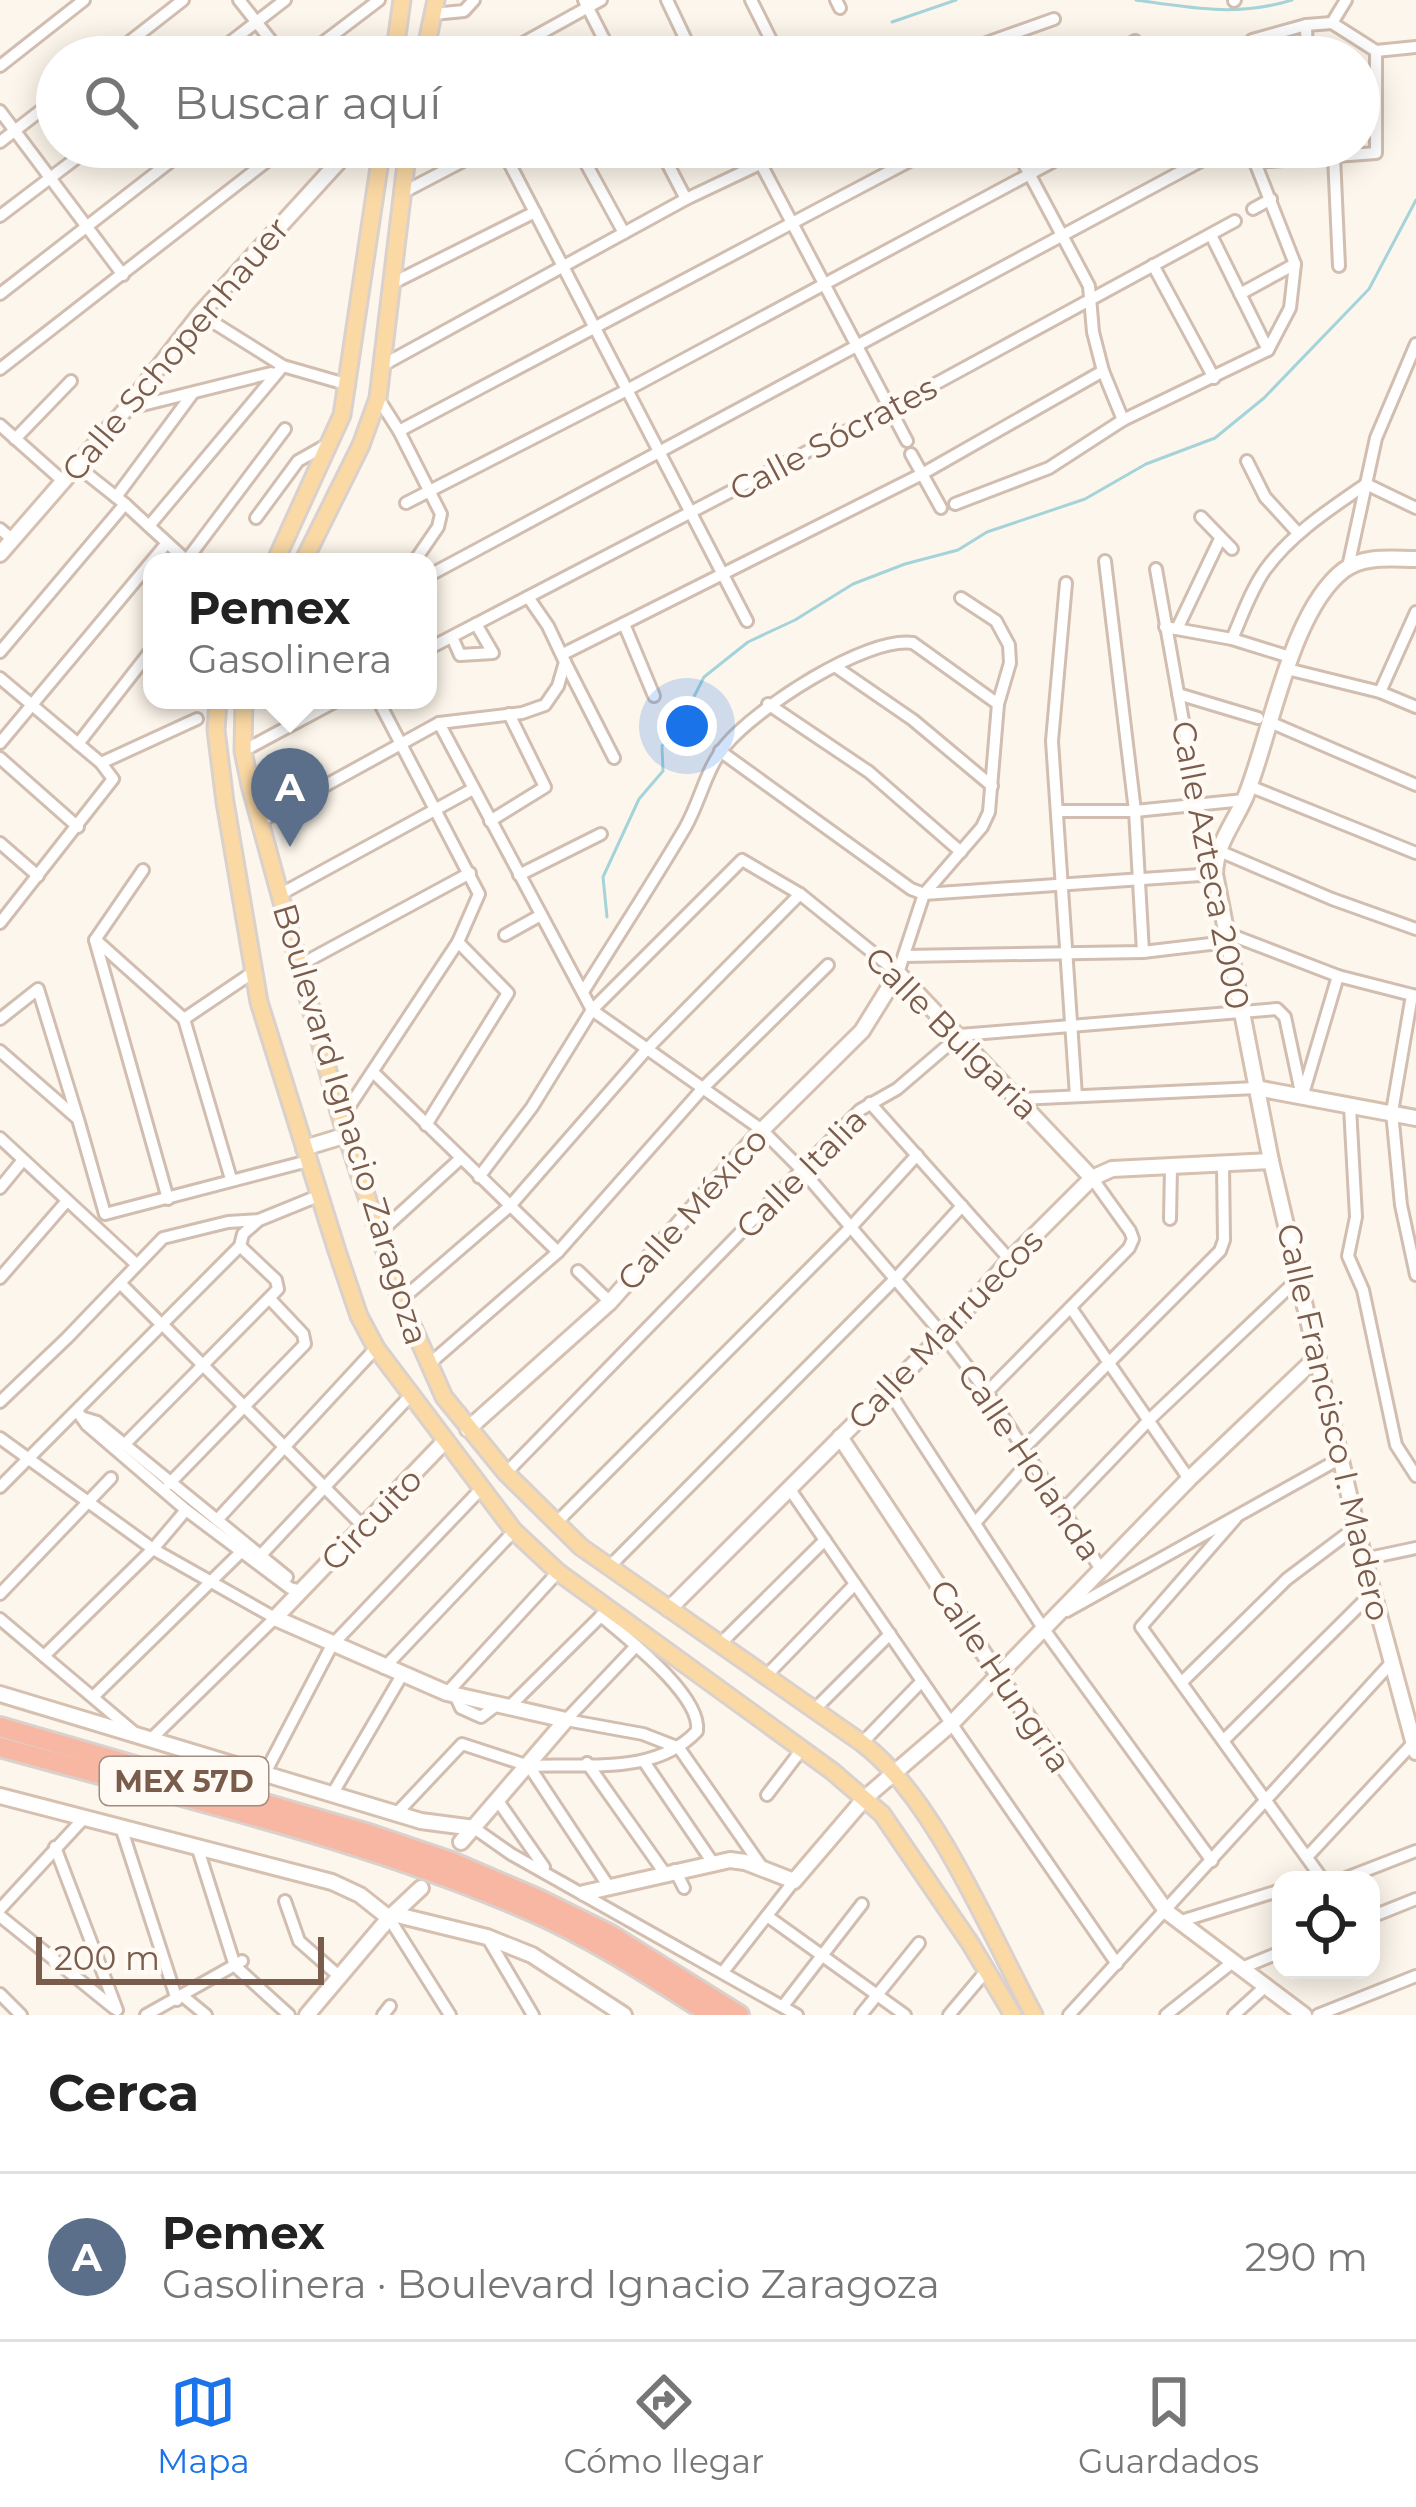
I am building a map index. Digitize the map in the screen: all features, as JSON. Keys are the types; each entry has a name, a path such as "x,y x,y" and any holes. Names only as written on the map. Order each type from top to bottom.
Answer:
{"highway":[{"name":"MEX 57D","path":"0,1727 452,1862 609,1934 740,2015"},
{"name":"MEX 57D","path":"0,1748 442,1874 534,1912 604,1948 712,2015"}],"main road":[{"path":"397,36 402,0"},
{"path":"279,553 332,442 350,386 379,168"},
{"path":"308,553 362,445 378,398 404,168"},
{"name":"Boulevard Ignacio Zaragoza","path":"218,709 218,748 252,973 318,1196 359,1316 376,1348 514,1531 603,1611 866,1798 900,1838 1013,2015"},
{"name":"Boulevard Ignacio Zaragoza","path":"244,709 243,751 298,966 344,1127 400,1300 427,1366 468,1429 555,1523 608,1568 897,1772 930,1822 1034,2015"}],"street":[{"path":"38,36 84,0"},
{"path":"137,36 183,0"},
{"path":"239,0 268,36"},
{"path":"239,36 285,0"},
{"path":"332,36 379,0"},
{"path":"435,7 464,11 473,0"},
{"path":"534,36 586,3 601,0"},
{"path":"667,0 684,36"},
{"path":"751,0 769,36"},
{"path":"1332,23 1346,0"},
{"path":"586,3 603,36"},
{"path":"1012,36 1054,19"},
{"path":"1266,36 1332,23 1352,36"},
{"path":"1306,25 1306,36"},
{"path":"0,66 36,38"},
{"path":"1380,51 1416,47"},
{"path":"0,111 36,159"},
{"path":"0,142 36,114"},
{"path":"43,168 124,275"},
{"path":"0,216 63,168"},
{"path":"0,295 162,168"},
{"path":"0,369 259,168"},
{"name":"Calle Schopenhauer","path":"0,554 6,534 77,466 200,314 333,168"},
{"path":"401,193 449,168"},
{"path":"512,168 747,621"},
{"path":"588,168 624,233"},
{"path":"670,168 686,199"},
{"path":"383,365 751,168"},
{"path":"765,168 941,508"},
{"path":"399,431 897,168"},
{"path":"1026,168 1084,273 1102,371 1123,420"},
{"path":"406,503 1040,168"},
{"path":"437,571 1187,168"},
{"path":"956,504 1049,468 1123,420 1268,350 1290,308 1295,264 1258,168"},
{"path":"1335,168 1340,266"},
{"path":"1253,209 1271,199"},
{"path":"393,283 535,212"},
{"name":"Calle Sócrates","path":"437,644 891,408 1235,221"},
{"path":"1211,235 1268,350"},
{"path":"1240,294 1295,264"},
{"path":"1153,266 1214,378"},
{"path":"200,314 278,369 350,386"},
{"path":"1348,567 1376,438 1416,344"},
{"path":"126,409 278,369"},
{"path":"149,526 278,369"},
{"path":"259,822 440,724 535,711 558,686 564,658 922,474 1102,371"},
{"path":"15,439 70,381"},
{"path":"0,652 121,500 194,392"},
{"path":"378,398 432,490 441,521 419,553"},
{"path":"0,425 63,481"},
{"path":"193,553 285,429"},
{"path":"256,518 298,461 332,442"},
{"path":"1247,461 1265,497 1298,533"},
{"path":"77,466 178,553"},
{"path":"1366,484 1416,508"},
{"path":"1232,639 1265,569 1298,533 1366,484"},
{"path":"1201,518 1232,549"},
{"path":"1220,539 1171,628 1232,639 1416,707"},
{"path":"159,553 167,543"},
{"path":"1416,560 1363,561 1348,567 1316,604 1265,720 1246,793 1216,853 1416,929"},
{"path":"1105,561 1135,811 1143,952"},
{"name":"Calle Azteca 2000","path":"1156,568 1171,628 1202,841 1216,853 1240,1014 1271,1161"},
{"path":"0,743 143,572"},
{"path":"1066,583 1052,741 1076,1096"},
{"path":"527,597 614,758"},
{"path":"898,973 923,894 989,812 998,704 1010,663 1004,629 961,598"},
{"path":"1380,692 1412,635 1416,612"},
{"path":"452,637 460,655 494,653 476,624"},
{"path":"624,624 654,696"},
{"path":"583,992 688,823 720,751 768,704 888,643 913,643 998,704"},
{"path":"78,744 143,661"},
{"path":"836,667 913,720 992,786"},
{"path":"0,678 113,779 0,923"},
{"path":"1178,694 1265,720 1416,785"},
{"path":"768,704 869,772 961,852"},
{"path":"243,751 321,709"},
{"path":"3,1011 38,989 105,1214 306,1155 344,1127 458,942 479,894 384,709"},
{"path":"490,821 545,787 509,714"},
{"path":"101,764 197,719"},
{"path":"440,724 592,1010 532,1107 479,1177"},
{"path":"720,751 911,890 923,894 1216,874"},
{"path":"0,758 78,826"},
{"path":"279,896 473,788"},
{"path":"1058,811 1197,806 1246,793 1416,853"},
{"path":"519,874 601,834"},
{"path":"0,843 38,876"},
{"name":"Calle Bulgaria","path":"592,1010 742,860 800,894 898,973 961,1035 1092,1178 1133,1239 1070,1308"},
{"path":"95,940 143,870"},
{"path":"298,966 470,873"},
{"path":"400,1300 510,1206 647,1049 800,894"},
{"path":"505,935 541,915"},
{"path":"904,956 1143,952 1227,938 1414,996 1392,1112 1401,1205 1416,1275"},
{"path":"95,940 184,1019 231,1179"},
{"path":"95,940 168,1199"},
{"path":"426,1125 508,993 458,942"},
{"path":"427,1366 558,1252 704,1087 829,965"},
{"path":"184,1019 252,973"},
{"name":"Calle México","path":"468,1429 610,1302 762,1130 862,1031 898,973"},
{"path":"1303,1097 1338,976"},
{"name":"Calle Holanda","path":"592,1010 762,1130 802,1170 944,1335 1106,1577"},
{"path":"961,1035 1282,1010 1303,1097"},
{"name":"Calle Italia","path":"506,1473 870,1102 897,1089 961,1035"},
{"path":"0,1051 78,1119"},
{"path":"374,1073 558,1252"},
{"path":"1019,1099 1256,1088 1416,1118"},
{"path":"870,1102 1010,1260"},
{"path":"1350,1107 1356,1194 1348,1256 1363,1290 1396,1445 1412,1455 1416,1476"},
{"path":"0,1138 136,1264"},
{"path":"555,1523 852,1226 916,1155"},
{"path":"379,1233 460,1159"},
{"path":"0,1188 23,1160"},
{"path":"1092,1178 1112,1169 1271,1161"},
{"name":"Calle Francisco I. Madero","path":"1271,1161 1356,1527 1415,1745"},
{"path":"974,1522 1109,1362 1223,1246 1223,1166"},
{"path":"1170,1219 1171,1167"},
{"name":"Calle Marruecos","path":"669,1609 944,1335 1092,1178"},
{"path":"0,1487 80,1414 159,1321 240,1246 243,1234 260,1220 318,1196"},
{"path":"1,1273 66,1202"},
{"path":"608,1568 962,1206"},
{"path":"0,1402 170,1235 260,1220"},
{"path":"124,1445 270,1299 279,1284 240,1246"},
{"path":"578,1271 610,1302"},
{"path":"1064,1509 1149,1420 1299,1278"},
{"path":"120,1282 364,1527"},
{"path":"169,1484 307,1340 270,1299"},
{"path":"986,1392 1070,1308 1189,1479"},
{"path":"217,1520 376,1348"},
{"path":"723,1972 866,1798 951,1724 1046,1625 1106,1577 1189,1479 1318,1356"},
{"path":"888,1390 974,1522 1212,1861"},
{"path":"261,1555 410,1396"},
{"path":"80,1414 93,1418 299,1591"},
{"path":"80,1414 100,1438 185,1510 299,1591"},
{"name":"Calle Hungria","path":"840,1436 998,1676 1172,1917"},
{"path":"0,1438 153,1549 332,1645 451,1694 644,1734 679,1748 764,1870"},
{"name":"Circuito","path":"275,1618 444,1442"},
{"path":"1106,1577 1236,1517 1340,1458"},
{"path":"0,1594 111,1478"},
{"path":"789,1488 1117,1964"},
{"path":"263,1775 332,1645 480,1490"},
{"path":"44,1655 153,1549 185,1510"},
{"path":"1236,1517 1141,1627 1184,1681 1315,1871"},
{"path":"1184,1681 1286,1579 1356,1527"},
{"path":"383,1668 514,1531"},
{"path":"720,1644 825,1540"},
{"path":"1364,1559 1416,1548"},
{"path":"94,1696 242,1551"},
{"path":"451,1694 558,1571"},
{"path":"766,1676 855,1584"},
{"path":"1225,1739 1373,1592"},
{"path":"396,1814 462,1744 529,1766 645,1763 679,1748 697,1731 696,1711 603,1611 504,1706"},
{"path":"144,1738 275,1618"},
{"path":"0,1619 144,1738"},
{"path":"814,1710 890,1634"},
{"path":"461,1842 636,1646"},
{"path":"1070,2015 1117,1964 1172,1917 1265,1798 1392,1662"},
{"path":"333,1793 402,1676"},
{"path":"862,1743 922,1682"},
{"path":"0,1694 396,1814 474,1828 511,1854 797,2015"},
{"path":"1307,1857 1415,1745"},
{"path":"767,1795 802,1749"},
{"path":"587,1762 684,1888"},
{"path":"645,1763 713,1863"},
{"path":"529,1766 608,1887"},
{"path":"0,1796 332,1882 391,1916 487,1937 561,1971 624,2015"},
{"path":"498,1801 547,1872"},
{"path":"85,1817 2,1906 119,2012"},
{"path":"121,1826 180,1998 206,2015"},
{"path":"197,1846 238,1964 289,2015"},
{"path":"55,1847 119,2012"},
{"path":"1365,1871 1416,1852"},
{"path":"584,1893 713,1863 745,1862 794,1881"},
{"path":"308,2015 391,1916 421,1888"},
{"path":"1172,1917 1272,1892"},
{"path":"1380,1913 1416,1899"},
{"path":"285,1901 299,1941 340,1977"},
{"path":"783,2006 862,1904"},
{"path":"391,1916 450,2015"},
{"path":"767,1916 905,2015"},
{"path":"1172,1917 1304,2015"},
{"path":"487,1937 533,2015"},
{"path":"861,2015 919,1943"},
{"path":"1166,2015 1239,1964 1272,1955"},
{"path":"146,2015 238,1964"},
{"path":"950,2015 987,1970"},
{"path":"1318,2015 1416,1976"},
{"path":"1234,2015 1268,1984"},
{"path":"0,1994 21,2015"}],"waterway":[{"path":"892,22 956,0"},
{"path":"1136,0 1233,10 1292,0"},
{"path":"607,917 603,877 639,799 663,771 662,746 681,722 704,677 748,642 853,584 958,550 987,532 1085,499 1146,464 1215,438 1264,398 1369,289 1416,200"}],"place":[{"name":"Pemex","path":"290,847"}]}
